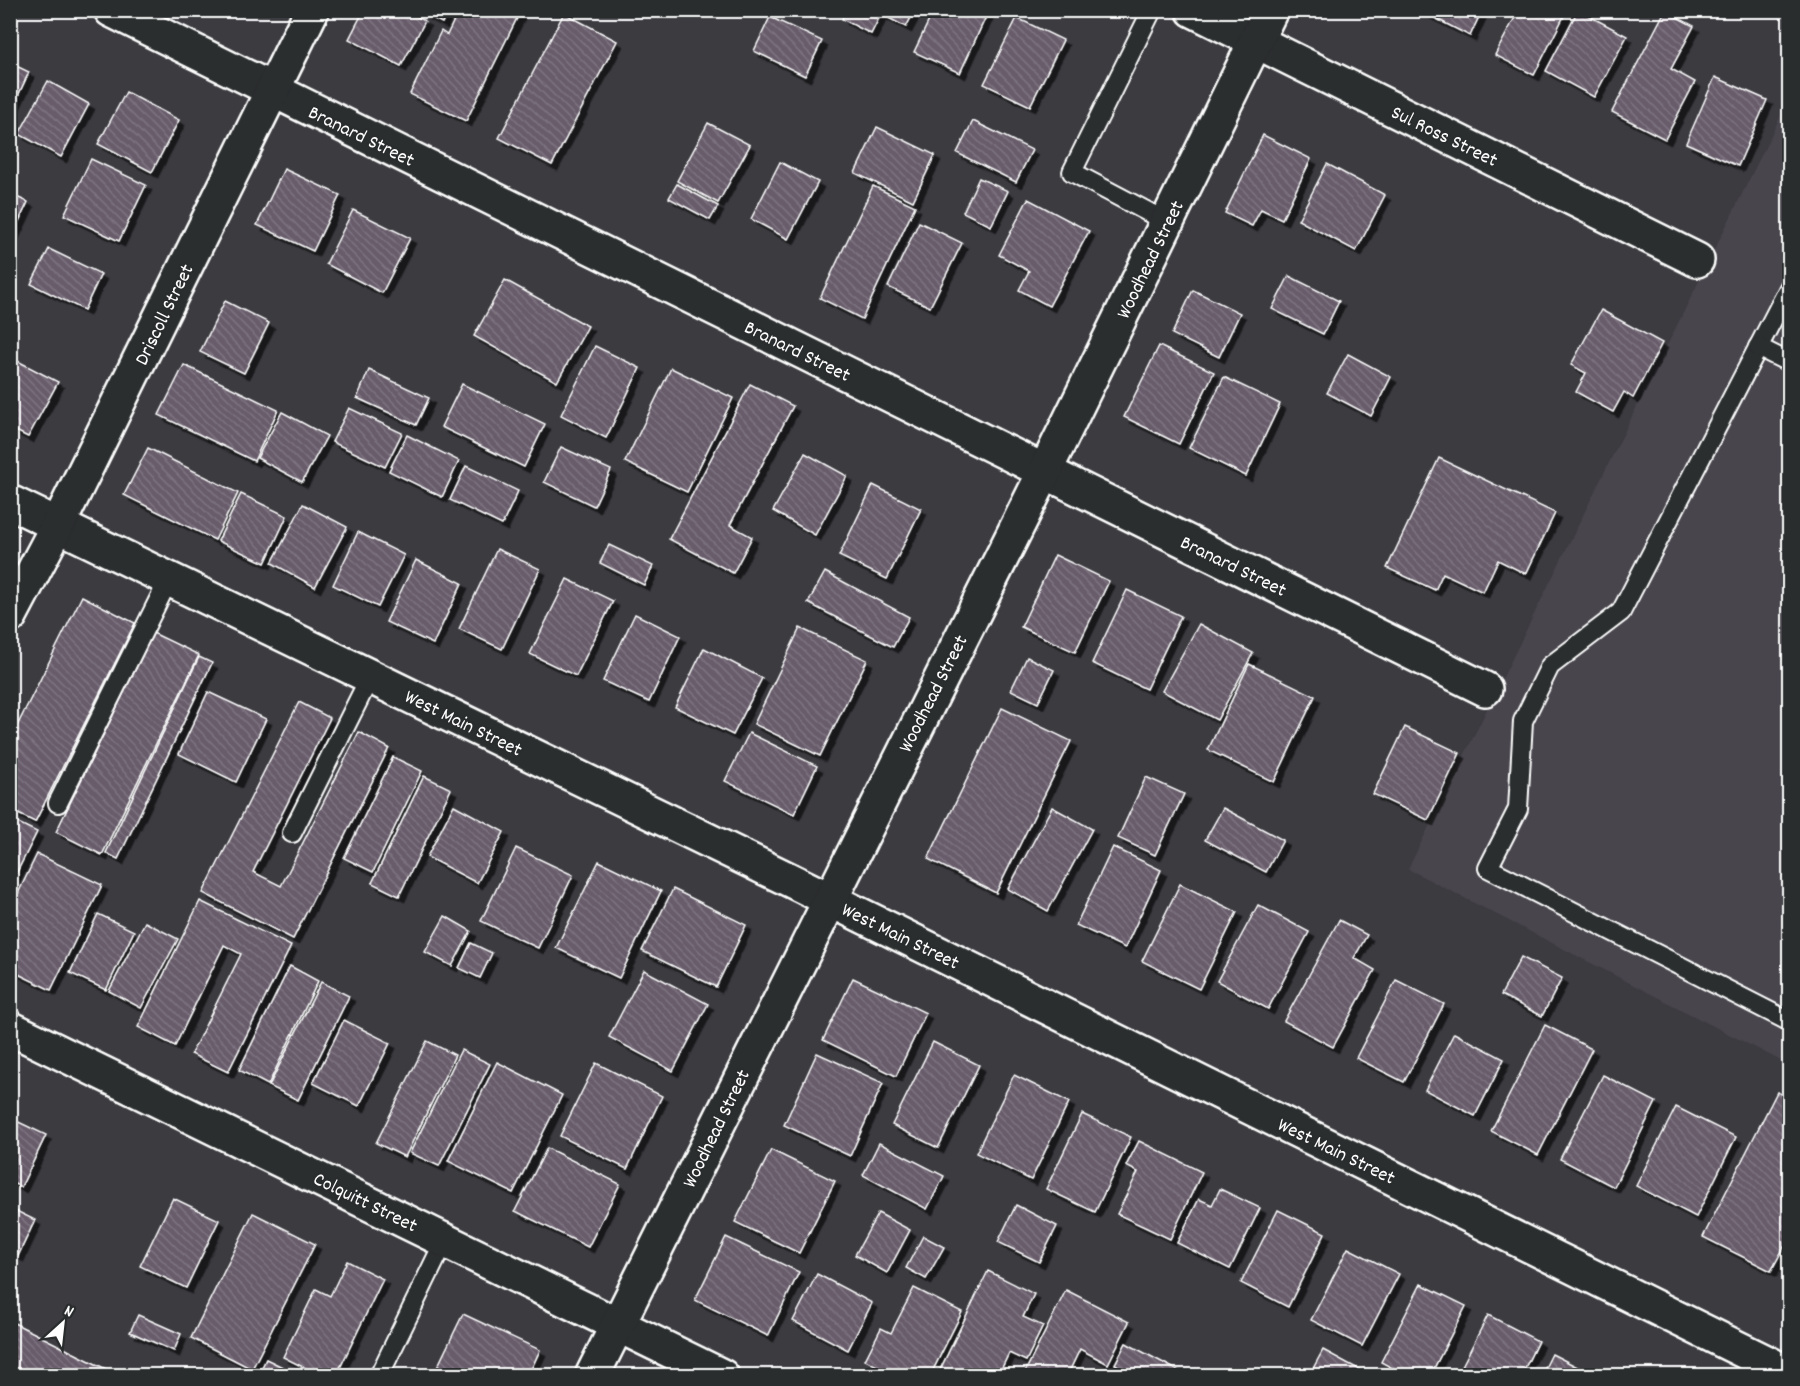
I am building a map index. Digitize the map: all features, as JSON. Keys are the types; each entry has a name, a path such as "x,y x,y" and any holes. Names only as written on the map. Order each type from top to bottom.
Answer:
{"street":[{"name":"Branard Street","path":"111,10 1485,689"},
{"name":"Driscoll Street","path":"10,616 58,525 312,10"},
{"name":"Sul Ross Street","path":"1193,10 1697,260"},
{"name":"Woodhead Street","path":"592,1376 1045,471 1271,10"},
{"name":"West Main Street","path":"10,502 829,899 1790,1374"},
{"name":"Colquitt Street","path":"10,1028 722,1376"}],"lane":[{"path":"1152,10 1072,172 1167,222"},
{"path":"1790,285 1621,612 1550,666 1523,721 1518,809 1488,868 1790,1022"},
{"path":"1758,347 1790,363"},
{"path":"58,803 169,579"},
{"path":"292,833 370,677"},
{"path":"379,1376 445,1239"}],"shaded area":[{"path":"1789,99 1789,1065 1408,869"}],"building":[{"path":"364,10 405,10 425,21 401,66 349,39"},
{"path":"417,10 448,10 442,23"},
{"path":"459,10 521,10 466,121 410,94 441,31 447,35"},
{"path":"846,10 915,10 906,27 881,14 871,34 842,19"},
{"path":"934,10 989,10 960,73 914,52"},
{"path":"1419,10 1482,10 1470,36"},
{"path":"1519,10 1567,10 1534,75 1495,55"},
{"path":"1578,10 1627,36 1594,97 1546,71"},
{"path":"1665,11 1694,26 1671,69 1695,82 1665,139 1612,112"},
{"path":"564,13 617,41 552,165 499,138"},
{"path":"770,17 822,41 805,76 754,51"},
{"path":"1017,18 1063,40 1030,106 984,84"},
{"path":"10,63 29,72 10,113"},
{"path":"1715,77 1767,100 1738,166 1686,143"},
{"path":"48,81 89,104 61,157 19,134"},
{"path":"126,92 179,120 152,172 98,144"},
{"path":"973,121 1032,150 1016,182 957,153"},
{"path":"708,123 750,145 718,203 677,181"},
{"path":"877,127 935,155 913,201 855,173"},
{"path":"1263,135 1311,159 1282,219 1261,209 1252,226 1225,213"},
{"path":"91,159 146,185 119,241 64,215"},
{"path":"780,162 818,182 788,239 751,219"},
{"path":"1327,164 1385,195 1356,251 1298,220"},
{"path":"284,169 340,195 313,251 257,225"},
{"path":"979,178 1008,191 991,226 963,212"},
{"path":"677,184 718,206 710,220 669,198"},
{"path":"873,186 915,206 862,319 820,298"},
{"path":"10,194 28,202 10,240"},
{"path":"1028,199 1089,231 1049,306 1019,290 1029,271 999,255"},
{"path":"353,210 410,238 382,293 326,264"},
{"path":"919,222 962,243 930,307 888,287"},
{"path":"49,249 101,274 84,310 31,284"},
{"path":"1289,276 1339,301 1323,334 1272,309"},
{"path":"505,280 588,326 557,382 474,336"},
{"path":"1193,290 1240,313 1219,357 1172,334"},
{"path":"225,301 269,323 244,373 200,352"},
{"path":"1601,310 1662,343 1633,398 1624,392 1613,412 1576,392 1586,373 1571,365"},
{"path":"595,346 640,368 606,438 561,415"},
{"path":"1159,346 1214,372 1179,444 1124,417"},
{"path":"1348,354 1391,377 1371,416 1327,393"},
{"path":"10,357 58,382 28,437 10,428"},
{"path":"184,365 278,410 254,461 159,415"},
{"path":"671,368 733,398 687,492 625,462"},
{"path":"369,370 429,398 416,425 357,398"},
{"path":"1224,377 1280,404 1246,476 1189,448"},
{"path":"462,384 545,424 524,467 441,427"},
{"path":"750,384 793,406 730,525 752,537 733,573 669,539"},
{"path":"349,408 402,433 385,467 332,442"},
{"path":"282,412 327,436 302,482 257,458"},
{"path":"407,435 459,461 442,497 389,471"},
{"path":"561,447 611,470 594,506 544,482"},
{"path":"148,448 238,493 215,540 124,495"},
{"path":"805,453 847,476 815,535 773,511"},
{"path":"1439,458 1555,513 1526,574 1498,560 1483,592 1443,573 1435,590 1387,568"},
{"path":"466,466 518,491 502,525 450,500"},
{"path":"873,485 921,509 887,579 839,556"},
{"path":"241,494 287,516 265,563 218,541"},
{"path":"303,504 347,527 315,587 272,563"},
{"path":"358,532 404,555 378,607 333,585"},
{"path":"609,545 653,566 644,585 600,563"},
{"path":"497,549 540,569 502,649 459,629"},
{"path":"1055,555 1109,581 1075,652 1021,627"},
{"path":"416,560 462,583 433,644 386,622"},
{"path":"825,572 909,617 893,647 808,603"},
{"path":"567,579 613,601 576,676 530,654"},
{"path":"1127,590 1181,616 1146,689 1092,663"},
{"path":"82,596 135,623 35,822 10,810 10,740"},
{"path":"635,614 680,636 649,702 603,681"},
{"path":"1199,624 1253,653 1217,720 1162,691"},
{"path":"800,628 867,660 820,756 754,724"},
{"path":"153,633 199,655 102,855 56,832"},
{"path":"704,648 762,678 733,735 675,707"},
{"path":"199,657 212,663 118,859 106,853"},
{"path":"1027,657 1054,670 1038,703 1011,690"},
{"path":"1249,664 1315,696 1274,782 1208,750"},
{"path":"208,692 266,719 236,782 179,754"},
{"path":"299,702 330,718 253,872 281,886 359,732 389,748 293,939 203,893"},
{"path":"1002,708 1071,741 996,893 928,859"},
{"path":"1405,727 1460,753 1428,820 1373,794"},
{"path":"749,733 817,766 794,814 725,781"},
{"path":"393,757 422,771 373,872 344,858"},
{"path":"424,776 451,789 399,896 372,883"},
{"path":"1146,777 1184,794 1155,855 1118,838"},
{"path":"454,805 504,832 477,883 427,857"},
{"path":"1052,807 1092,829 1048,911 1008,889"},
{"path":"1223,808 1283,840 1266,872 1205,840"},
{"path":"10,819 37,832 10,886"},
{"path":"1113,847 1161,870 1125,948 1076,925"},
{"path":"516,848 573,875 538,948 481,921"},
{"path":"37,854 102,885 51,990 10,970 10,910"},
{"path":"599,861 661,891 619,978 556,948"},
{"path":"1180,884 1237,912 1199,989 1142,961"},
{"path":"673,889 746,925 716,987 642,951"},
{"path":"200,901 291,946 228,1072 191,1054 241,954 224,945 175,1046 138,1027"},
{"path":"1258,905 1309,932 1268,1009 1217,981"},
{"path":"98,914 134,931 106,990 70,973"},
{"path":"445,916 471,931 452,966 425,952"},
{"path":"1339,920 1367,935 1354,958 1375,970 1333,1047 1284,1021"},
{"path":"145,922 178,939 141,1008 109,991"},
{"path":"471,943 492,953 480,978 459,968"},
{"path":"1521,957 1562,978 1542,1016 1501,995"},
{"path":"290,966 318,981 268,1085 239,1070"},
{"path":"644,970 708,1004 673,1071 609,1037"},
{"path":"853,978 926,1013 896,1076 823,1040"},
{"path":"1396,980 1444,1004 1404,1082 1356,1058"},
{"path":"321,982 349,996 298,1100 269,1086"},
{"path":"344,1020 390,1043 359,1106 313,1083"},
{"path":"1545,1025 1592,1049 1538,1155 1491,1131"},
{"path":"1454,1033 1504,1059 1475,1116 1425,1090"},
{"path":"427,1041 455,1055 405,1157 376,1143"},
{"path":"933,1042 979,1065 938,1148 892,1125"},
{"path":"461,1050 490,1064 439,1166 410,1153"},
{"path":"817,1053 883,1083 850,1156 784,1125"},
{"path":"497,1062 562,1095 513,1193 448,1161"},
{"path":"596,1063 662,1096 627,1169 560,1136"},
{"path":"1014,1075 1069,1102 1031,1180 976,1153"},
{"path":"1603,1075 1656,1102 1614,1187 1560,1159"},
{"path":"1777,1092 1790,1098 1790,1236 1771,1271 1703,1237"},
{"path":"1676,1107 1736,1137 1696,1217 1636,1186"},
{"path":"1082,1114 1131,1137 1095,1212 1046,1189"},
{"path":"10,1118 46,1135 21,1187 10,1182"},
{"path":"1139,1141 1202,1172 1170,1239 1117,1214 1138,1172 1126,1166"},
{"path":"879,1143 944,1176 927,1209 863,1175"},
{"path":"547,1148 620,1184 588,1247 515,1211"},
{"path":"771,1150 835,1181 799,1253 735,1222"},
{"path":"1220,1189 1260,1208 1230,1269 1177,1243 1199,1199 1212,1205"},
{"path":"173,1198 219,1220 186,1288 140,1266"},
{"path":"1016,1205 1057,1226 1039,1262 998,1242"},
{"path":"10,1208 35,1220 18,1256 10,1252"},
{"path":"1278,1210 1325,1233 1288,1307 1241,1283"},
{"path":"253,1213 315,1244 252,1369 191,1338"},
{"path":"878,1213 910,1230 887,1273 855,1255"},
{"path":"923,1236 944,1247 926,1279 906,1268"},
{"path":"726,1237 799,1272 768,1336 695,1300"},
{"path":"1348,1248 1399,1274 1362,1346 1311,1320"},
{"path":"347,1261 383,1279 336,1376 321,1376 283,1357 316,1289 330,1296"},
{"path":"988,1271 1034,1294 1023,1317 1043,1326 1026,1361 1009,1353 998,1376 937,1376"},
{"path":"817,1274 872,1303 848,1350 793,1321"},
{"path":"1421,1284 1466,1306 1430,1376 1407,1376 1381,1362"},
{"path":"914,1288 962,1312 930,1376 897,1376 865,1360 881,1328 891,1333"},
{"path":"1066,1290 1129,1322 1108,1364 1080,1349 1067,1376 1023,1376"},
{"path":"463,1314 540,1350 528,1376 433,1376"},
{"path":"138,1315 181,1334 174,1351 130,1332"},
{"path":"1488,1315 1538,1341 1521,1376 1457,1376"},
{"path":"10,1321 120,1376 10,1376"},
{"path":"1126,1343 1188,1376 1137,1376 1115,1364"},
{"path":"1323,1350 1364,1372 1362,1376 1309,1376"},
{"path":"1552,1354 1595,1376 1541,1376"},
{"path":"266,1359 295,1373 294,1376 258,1376"}]}
